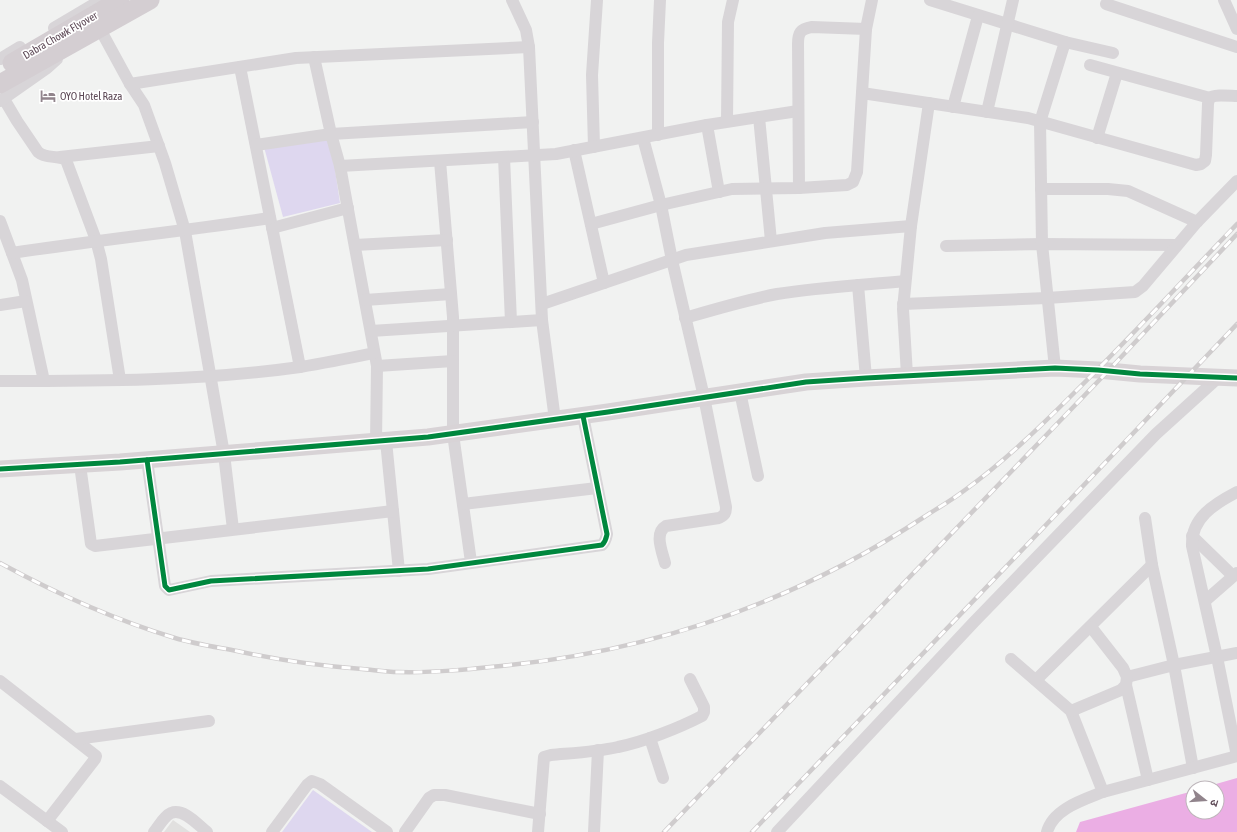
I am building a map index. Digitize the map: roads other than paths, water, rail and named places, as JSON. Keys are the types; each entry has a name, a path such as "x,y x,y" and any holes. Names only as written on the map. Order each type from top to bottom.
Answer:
{"main road":[{"name":"Dabra Chowk Flyover","path":"0,70 120,0"},
{"name":"Dabra Chowk Flyover","path":"1,94 49,56 150,0"}],"street":[{"path":"0,59 101,0"},
{"path":"512,0 526,30 529,47 542,320 555,420"},
{"path":"594,147 592,75 597,0"},
{"path":"658,135 658,43 660,0"},
{"path":"727,121 728,22 733,0"},
{"path":"591,224 660,205 719,192 745,188 798,188 846,185 853,182 857,172 866,29 872,0"},
{"path":"930,0 1065,42 1113,53"},
{"path":"987,112 1008,24 1012,0"},
{"path":"1224,0 1237,29"},
{"path":"1106,4 1237,47"},
{"path":"953,107 978,16"},
{"path":"798,188 798,37 800,32 805,28 812,27 866,29"},
{"path":"100,29 130,84 144,105 159,146 185,230 224,454 233,529"},
{"path":"76,42 47,68 1,94 16,121 38,152 42,156 60,157 159,146"},
{"path":"1055,368 1042,244 1040,122 1065,42"},
{"path":"130,84 296,58 529,47"},
{"path":"314,57 331,134 340,166 377,366 381,441 393,511 399,571"},
{"path":"1090,65 1210,98 1212,96 1237,96"},
{"path":"240,67 300,367"},
{"path":"1097,138 1117,73"},
{"path":"862,93 1028,118 1196,165 1201,164 1206,155 1208,104 1210,98"},
{"path":"907,375 903,304 911,226 929,103"},
{"path":"340,166 556,154 727,121 798,111"},
{"path":"759,117 771,241"},
{"path":"256,145 331,134 533,122"},
{"path":"707,125 719,192"},
{"path":"643,138 704,397 726,512 724,516 719,518 666,526 662,528 659,536 665,562"},
{"path":"574,150 604,283"},
{"path":"60,157 66,160 96,240 102,265 120,380"},
{"path":"504,157 511,322"},
{"path":"440,161 453,326 453,434 471,562"},
{"path":"903,304 1048,298 1134,292 1142,286 1197,222 1237,181"},
{"path":"1041,189 1108,189 1128,191 1197,222"},
{"path":"12,254 96,240 185,230 271,223 348,208"},
{"path":"0,223 22,280 44,381"},
{"path":"542,304 686,254 825,233 911,226"},
{"path":"355,245 447,240"},
{"path":"946,246 1042,244 1177,245"},
{"path":"685,318 778,294 906,281"},
{"path":"858,285 866,378"},
{"path":"365,300 451,294"},
{"path":"0,304 26,300"},
{"path":"371,331 542,320"},
{"path":"0,380 120,380 210,376 300,367 374,353"},
{"path":"377,366 453,361"},
{"path":"0,469 147,460 453,434 806,382 907,375 1055,368 1140,374 1220,376 1237,378"},
{"path":"777,832 974,622 1156,434 1220,376"},
{"path":"740,392 758,476"},
{"path":"147,460 165,586 169,590 211,581 428,569 602,545 607,534 583,416"},
{"path":"80,465 92,545 95,546 393,511"},
{"path":"463,504 597,488"},
{"path":"1048,832 1049,827 1056,816 1081,800 1103,792 1237,756 1218,657 1192,546 1192,536 1201,517 1216,504 1237,492"},
{"path":"1145,518 1152,565 1174,665 1193,768"},
{"path":"1192,536 1235,574 1204,601"},
{"path":"1036,680 1152,565"},
{"path":"1091,627 1123,668 1148,780"},
{"path":"1071,711 1121,690 1127,681 1174,665 1237,653"},
{"path":"1011,659 1071,711 1103,792"},
{"path":"538,832 544,757 628,745 650,738 702,716 704,707 690,679"},
{"path":"0,681 95,754 96,757 47,821"},
{"path":"76,739 209,721"},
{"path":"650,738 663,778"},
{"path":"594,832 598,750"},
{"path":"272,832 307,785 312,781 320,784 387,832"},
{"path":"0,786 62,832"},
{"path":"405,832 429,798 434,795 445,795 540,814"},
{"path":"154,832 167,816 172,813 179,813 186,815 207,832"}],"railway":[{"path":"0,563 42,585 86,605 130,623 175,638 198,644 268,657 331,666 398,672 482,668 566,657 620,647 674,633 726,616 777,596 827,573 876,547 960,494 980,479 1050,417 1117,350 1237,224"},
{"path":"664,832 1108,371 1237,234"},
{"path":"752,832 1237,324"}],"place":[{"name":"OYO Hotel Raza","path":"48,96"}]}
